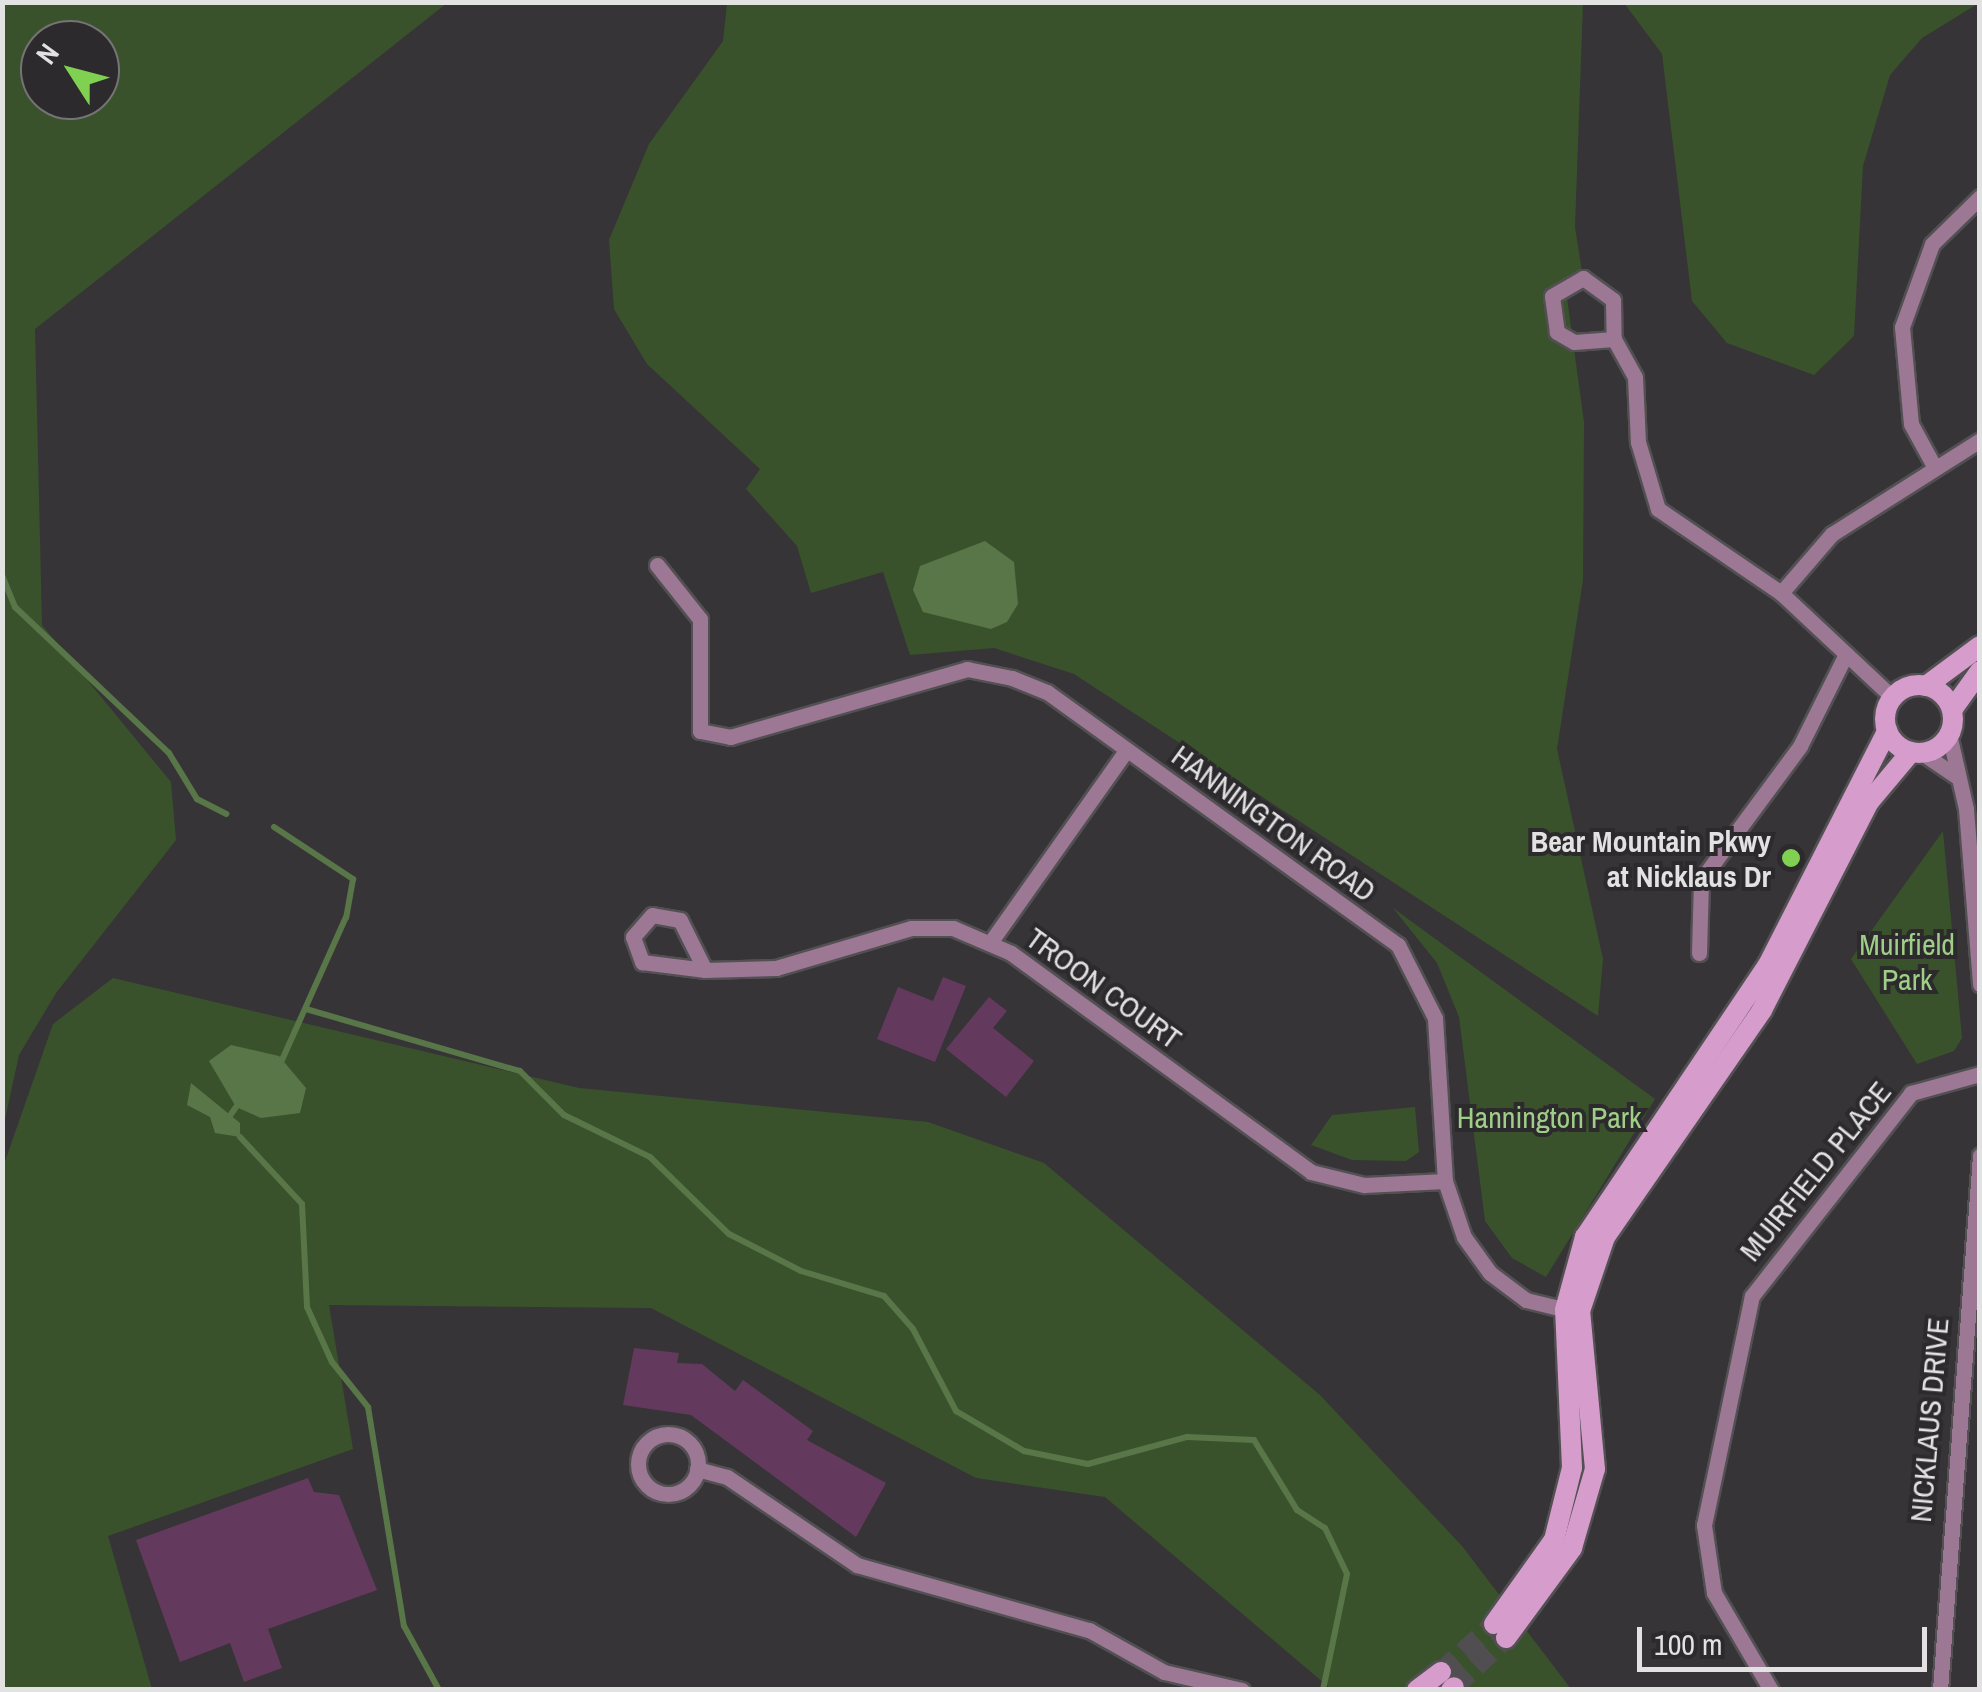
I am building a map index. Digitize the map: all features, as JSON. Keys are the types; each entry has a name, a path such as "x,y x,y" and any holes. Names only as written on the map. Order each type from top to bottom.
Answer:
{"street":[{"path":"1935,468 1911,424 1902,327 1925,256 1980,197"},
{"path":"1614,339 1574,342 1557,332 1552,296 1584,278 1602,284 1612,300 1614,339 1635,377 1645,482 1658,509 1781,593 1892,697"},
{"path":"1781,593 1832,534 1980,440"},
{"name":"HANNINGTON ROAD","path":"656,565 700,619 700,731 730,736 967,669 1047,692 1398,946 1434,1018 1446,1181 1464,1237 1490,1273 1526,1300 1573,1311"},
{"path":"1892,697 1926,686 1980,646"},
{"path":"1699,953 1701,880 1800,746 1846,654"},
{"path":"1980,671 1952,710 1949,734 1980,984"},
{"path":"1926,686 1952,710"},
{"path":"1500,1631 1572,1548 1595,1469 1573,1311 1585,1237 1768,965 1887,730 1892,697"},
{"path":"1887,730 1956,776"},
{"path":"1573,1311 1605,1237 1762,1010 1869,802 1916,752 1949,734"},
{"path":"992,940 1126,751"},
{"name":"TROON COURT","path":"705,970 680,920 652,914 633,938 642,962 705,970 776,968 912,928 992,940 1311,1172 1364,1186 1446,1181"},
{"name":"MUIRFIELD PLACE","path":"1771,1690 1714,1593 1704,1536 1752,1296 1911,1093 1980,1074"},
{"name":"NICKLAUS DRIVE","path":"1940,1690 1980,1155"},
{"path":"698,1468 727,1476 856,1565 1089,1630 1164,1672 1242,1690"},
{"path":"1417,1690 1448,1683"}],"green space":[{"path":"3,2 447,3 35,329 42,625 171,782 176,840 56,993 19,1055 3,1128"},
{"path":"727,3 1583,3 1575,227 1583,278 1565,283 1584,422 1583,580 1557,749 1603,959 1598,1016 1074,674 994,648 910,655 883,572 811,593 797,546 746,489 760,469 647,364 614,309 609,240 649,144 723,41"},
{"path":"1624,3 1979,3 1922,38 1890,75 1863,166 1854,336 1814,375 1727,343 1692,301 1662,54"},
{"name":"Muirfield Park","path":"1943,831 1962,1038 1954,1051 1917,1064 1851,959"},
{"name":"Hannington Park","path":"1393,908 1655,1099 1546,1277 1512,1258 1485,1221 1459,1017 1437,963"},
{"path":"113,978 579,1088 928,1122 1044,1163 1320,1395 1462,1546 1571,1689 1331,1689 1105,1497 976,1478 651,1308 329,1305 353,1449 108,1536 152,1689 3,1690 3,1167 53,1024"},
{"path":"1415,1107 1419,1152 1406,1161 1352,1160 1311,1145 1332,1115"}],"shaded area":[{"path":"985,541 1014,562 1018,604 1007,622 991,629 923,612 913,590 920,566"},
{"path":"231,1045 279,1056 306,1088 300,1113 261,1118 236,1107 209,1061"},
{"path":"191,1083 240,1123 240,1137 215,1133 210,1117 187,1105"}],"building":[{"path":"943,977 966,986 935,1062 877,1039 898,987 933,1001"},
{"path":"989,997 1007,1011 993,1028 1034,1061 1006,1097 946,1049"},
{"path":"634,1348 679,1353 677,1363 702,1364 735,1391 743,1380 813,1431 807,1440 886,1483 856,1537 691,1415 623,1405"},
{"path":"308,1478 314,1492 339,1495 377,1590 268,1629 282,1668 244,1682 230,1643 180,1662 136,1540"}],"waterway":[{"path":"2,575 15,607 169,753 197,799 226,814"},
{"path":"274,827 353,879 346,917 282,1060"},
{"path":"306,1009 520,1071 564,1115 650,1157 729,1234 801,1271 884,1296 913,1329 956,1411 1024,1451 1088,1464 1187,1437 1254,1440 1297,1510 1325,1528 1347,1574 1323,1690"},
{"path":"229,1117 236,1107"},
{"path":"240,1137 302,1204 307,1307 332,1362 368,1407 404,1626 439,1690"}],"tunnel":[{"path":"1441,1672 1494,1624"},
{"path":"1454,1687 1506,1638"}],"place":[{"name":"Bear Mountain Pkwy at Nicklaus Dr","path":"1791,858"}]}
